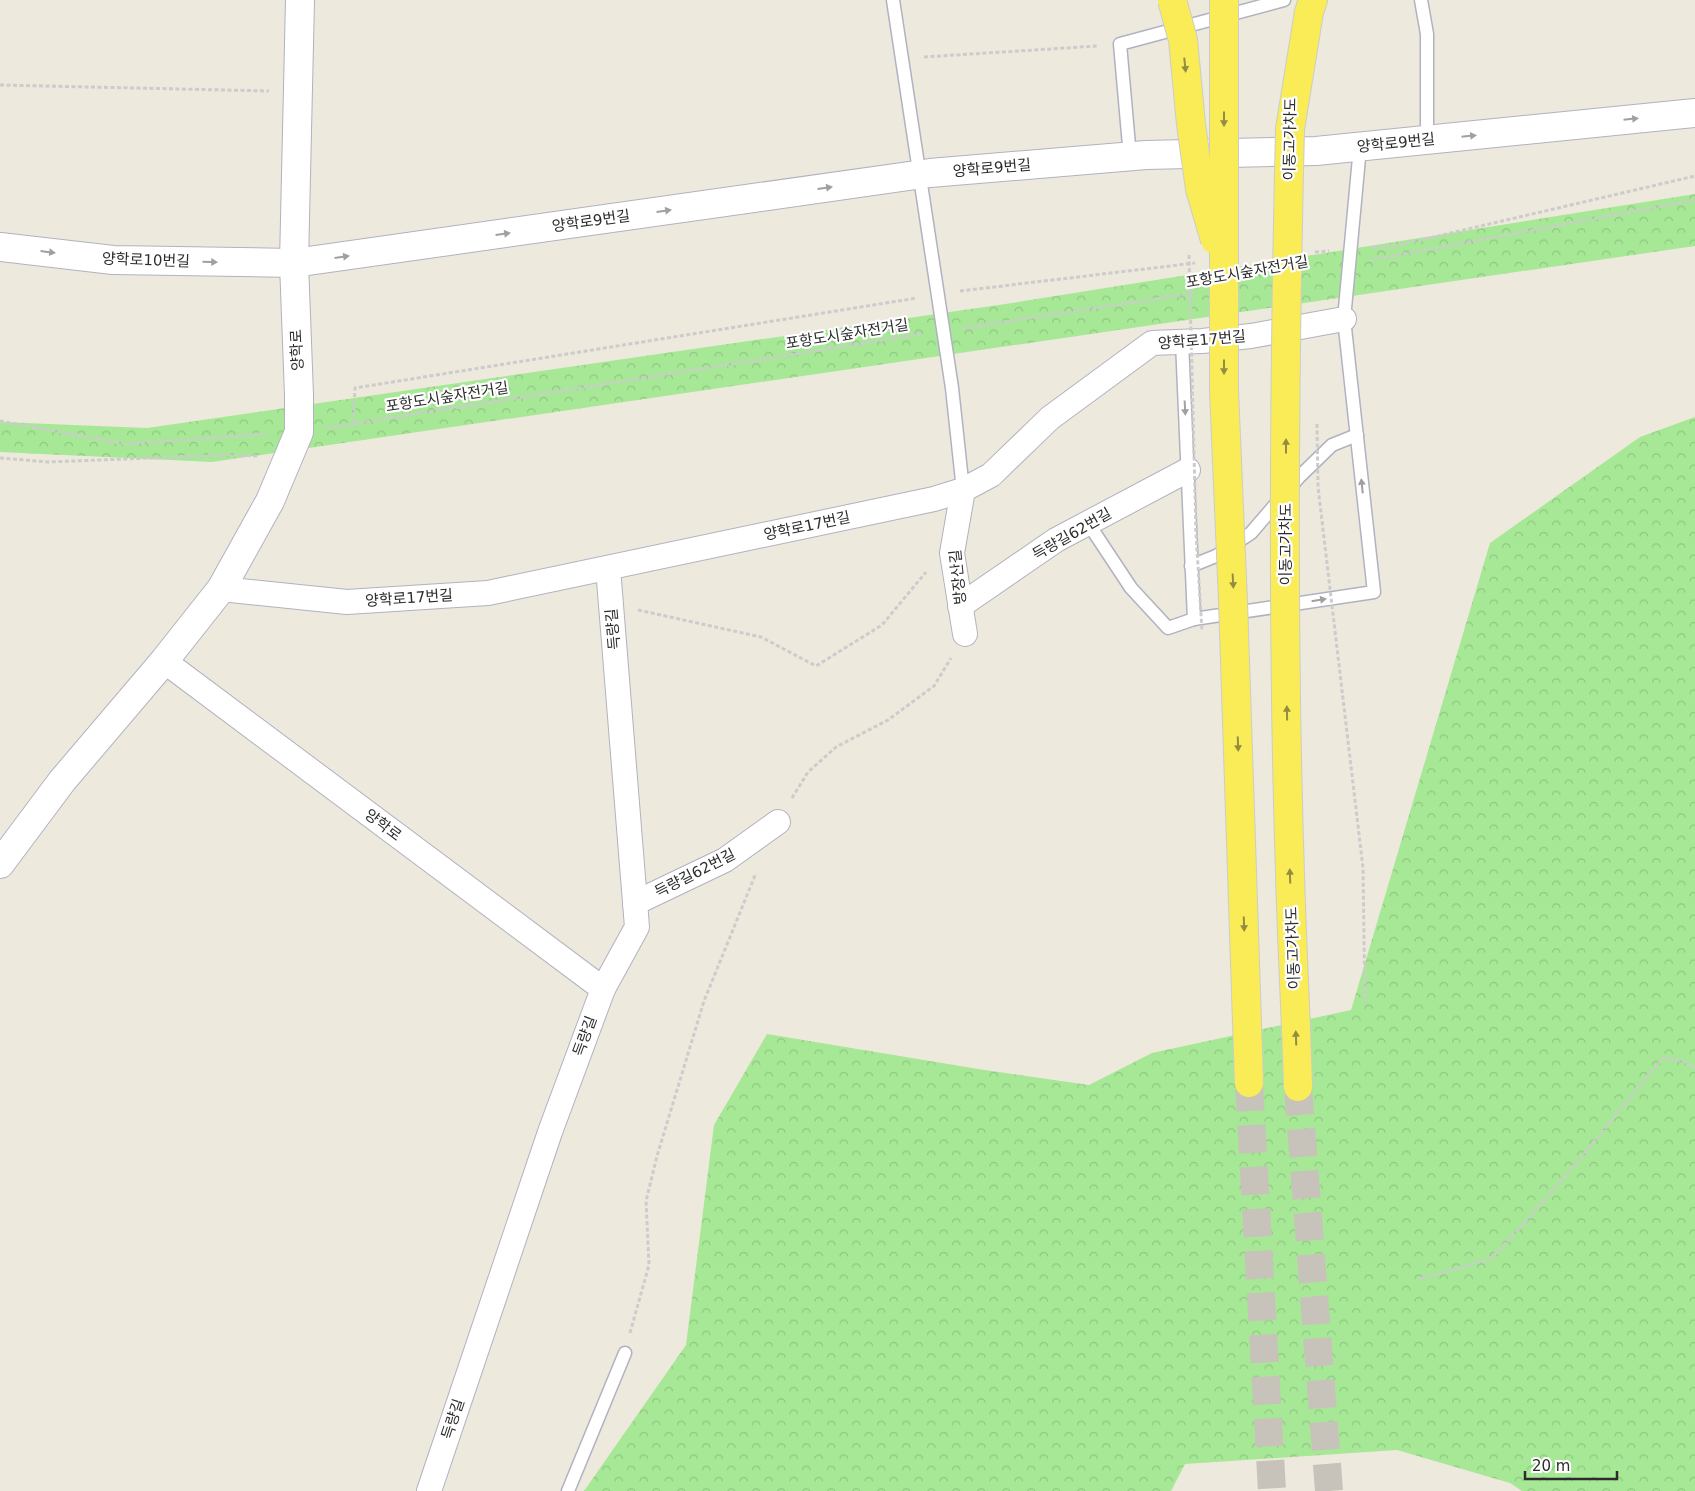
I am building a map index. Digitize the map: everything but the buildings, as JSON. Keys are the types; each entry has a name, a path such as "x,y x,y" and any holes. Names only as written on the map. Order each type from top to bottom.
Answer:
{"main road":[{"name":"양학로","path":"0,864 62,781 164,661 221,588 270,501 294,444 299,395 294,263 300,0"},
{"path":"1172,0 1183,40 1191,124 1200,189 1216,245 1212,288"},
{"path":"1224,0 1212,288 1224,391 1234,601 1250,1083"},
{"name":"이동고가차도","path":"1292,0 1286,292 1286,606 1290,874 1298,1087"},
{"path":"1290,130 1309,12 1313,0"},
{"name":"양학로9번길","path":"294,263 920,175 1130,156 1316,151 1695,113"},
{"name":"양학로10번길","path":"0,246 113,260 294,263"}],"street":[{"name":"양학로17번길","path":"221,588 347,602 488,593 934,499 962,490 991,475 1050,418 1152,343 1202,341 1250,336 1344,319"},
{"name":"득량길62번길","path":"960,606 1056,540 1188,470"},
{"name":"방장산길","path":"962,490 952,553 965,634"},
{"name":"득량길","path":"429,1491 550,1132 603,989 637,927 608,568"},
{"name":"양학로","path":"164,661 603,989"},
{"name":"득량길62번길","path":"635,903 725,860 778,822"}],"lane":[{"path":"893,0 952,388 962,490"},
{"path":"1130,156 1120,44 1284,0"},
{"path":"1421,0 1427,34 1427,140"},
{"path":"1088,523 1131,588 1168,628 1194,619 1374,592 1344,319 1360,147"},
{"path":"1182,342 1194,619"},
{"path":"1192,566 1216,556 1251,533 1299,477 1332,445 1357,434"},
{"path":"568,1491 625,1353"}],"path":[{"path":"902,58 1120,44"},
{"path":"0,85 298,92"},
{"path":"1314,252 1395,246 1695,176"},
{"path":"1349,264 1695,200"},
{"path":"353,423 355,388 938,294 1201,262"},
{"path":"1189,273 1190,315"},
{"name":"포항도시숲자전거길","path":"0,421 126,444 294,444 353,423 1212,288"},
{"path":"1317,419 1318,487 1363,868 1365,1003"},
{"path":"0,458 48,462 228,455 294,444"},
{"path":"611,604 761,637 816,666 882,625 929,568 952,553"},
{"path":"778,822 808,772 836,747 888,720 934,686 965,634"},
{"path":"625,1353 650,1265 646,1202 657,1156 704,1000 759,867"},
{"path":"1420,1278 1490,1259 1522,1226 1584,1155 1663,1058 1683,1061 1695,1068"}],"green space":[{"path":"1695,194 1695,246 212,462 0,452 0,422 147,428 1012,303"},
{"path":"1695,417 1695,1491 1522,1491 1510,1483 1397,1450 1185,1464 1171,1491 584,1491 686,1345 714,1125 767,1034 978,1069 1089,1085 1152,1053 1351,1010 1490,543 1640,437"}],"tunnel":[{"path":"1249,1083 1272,1491"},
{"path":"1298,1087 1329,1491"}]}
